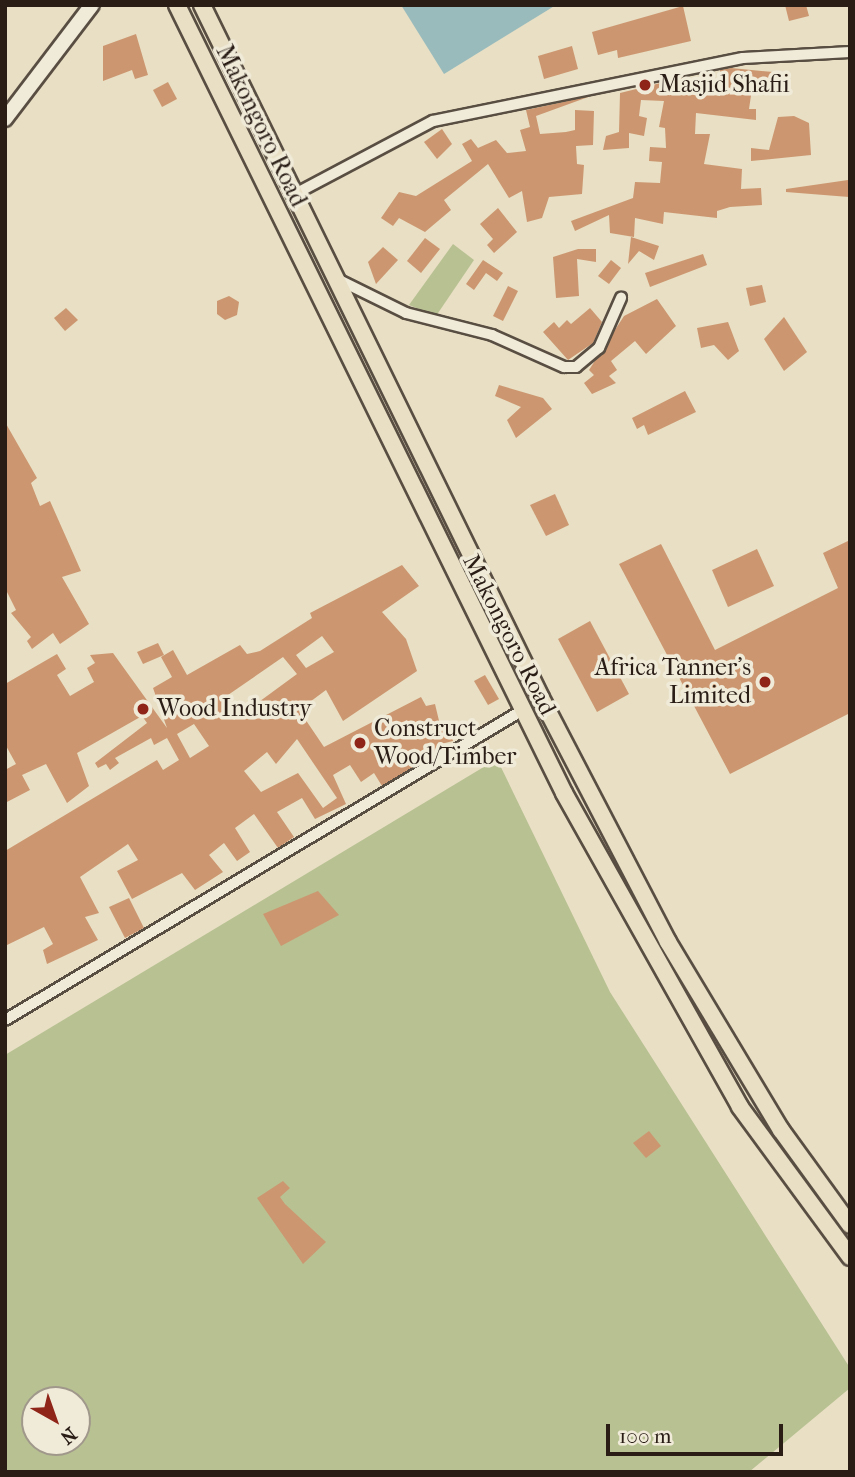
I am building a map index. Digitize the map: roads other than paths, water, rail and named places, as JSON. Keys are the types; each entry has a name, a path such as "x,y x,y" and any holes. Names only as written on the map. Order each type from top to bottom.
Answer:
{"main road":[{"path":"5,119 92,5"},
{"name":"Makongoro Road","path":"177,5 521,711 740,1107 850,1257"},
{"name":"Makongoro Road","path":"202,5 332,277 668,942 780,1130 850,1225"}],"street":[{"path":"293,195 432,121 754,56 850,52"},
{"path":"332,277 406,313 492,335 564,367 576,367 600,348 621,298"},
{"path":"5,1020 521,711"}],"water":[{"path":"401,5 556,5 444,74"}],"place":[{"name":"Masjid Shafii","path":"645,85"},
{"name":"Africa Tanner's Limited","path":"765,682"},
{"name":"Wood Industry","path":"143,709"},
{"name":"Construct Wood/Timber","path":"360,743"}]}
